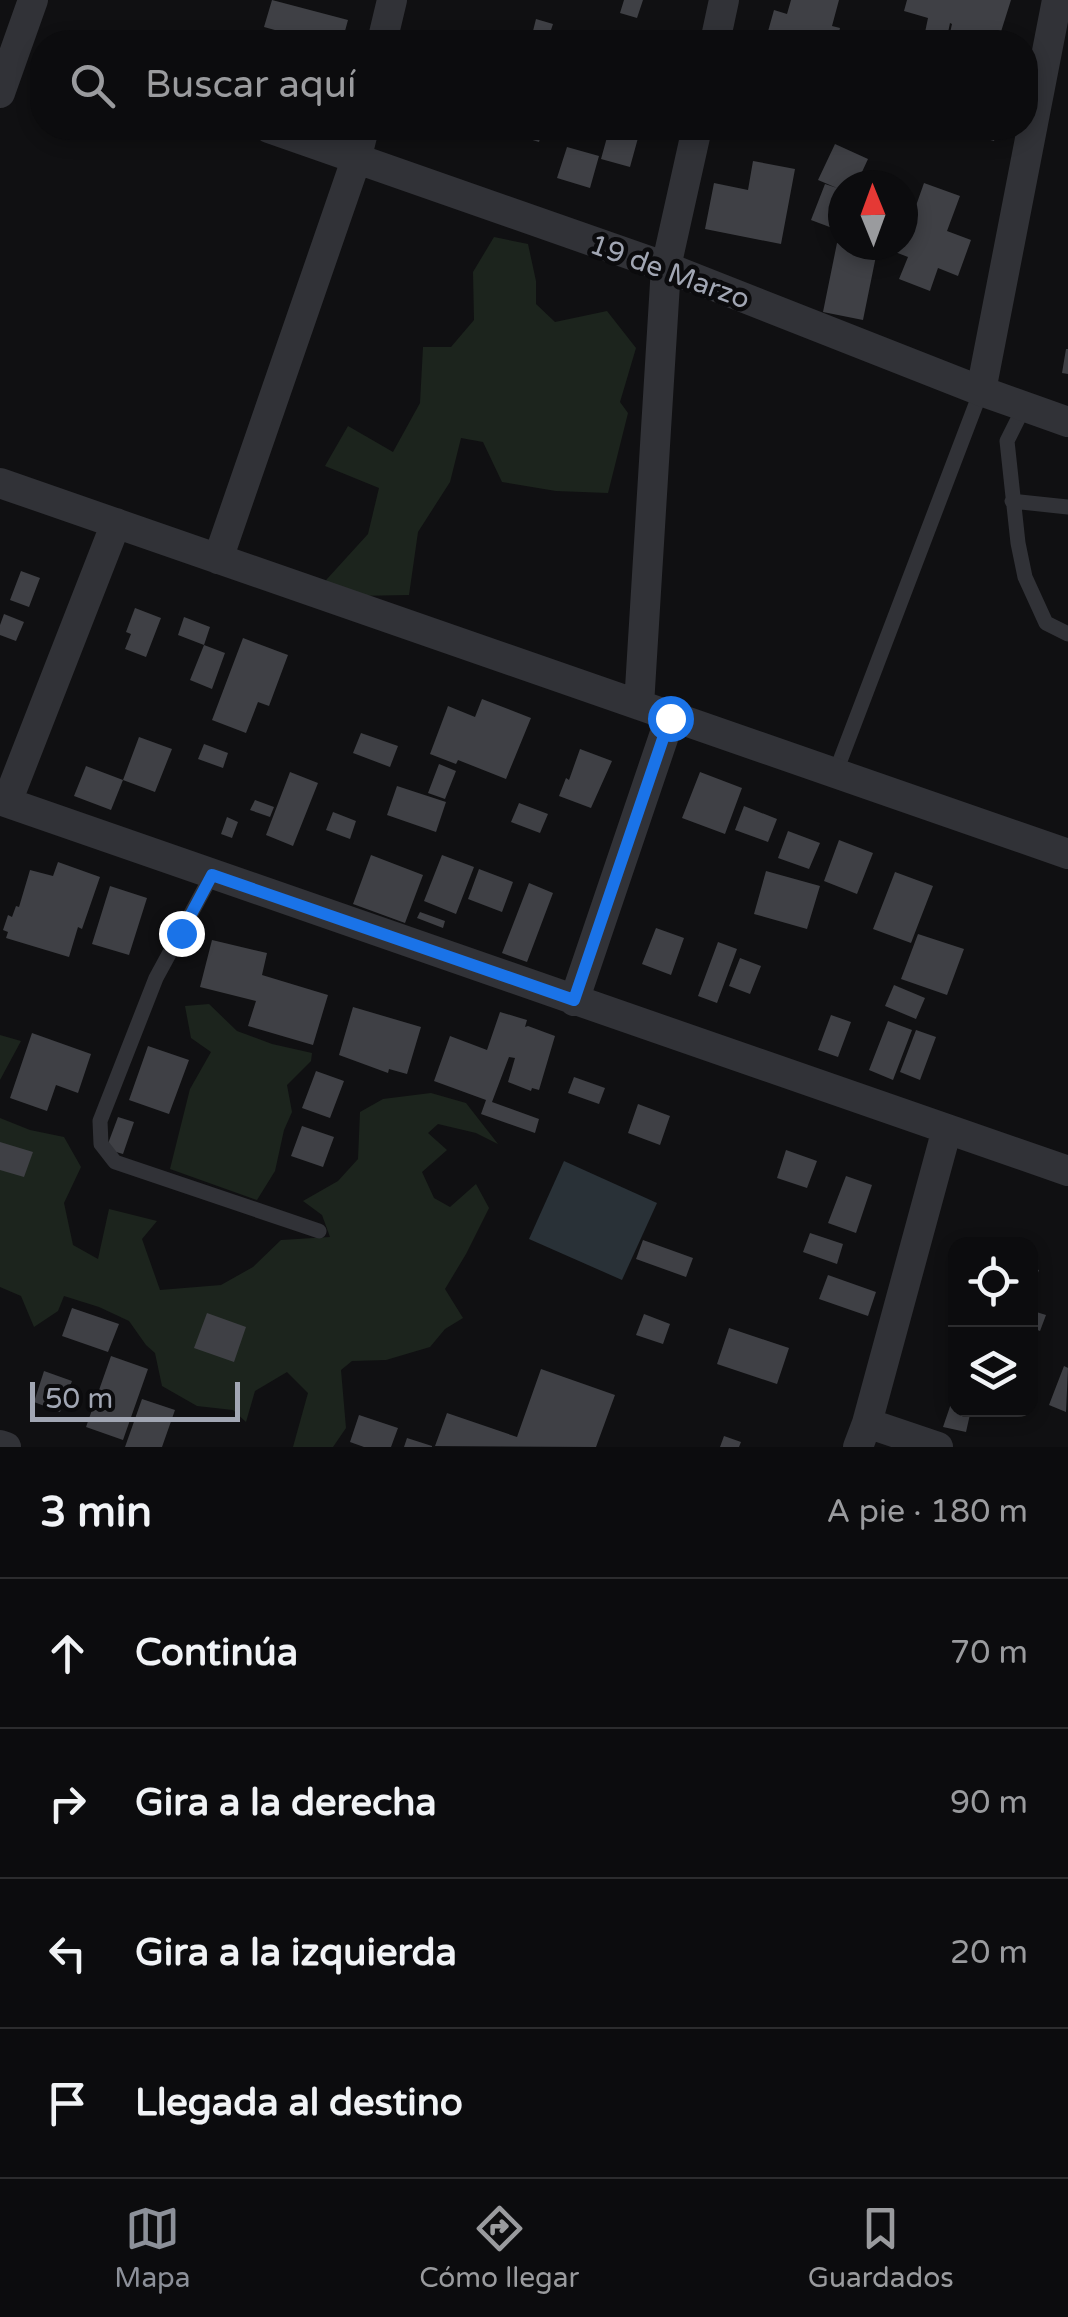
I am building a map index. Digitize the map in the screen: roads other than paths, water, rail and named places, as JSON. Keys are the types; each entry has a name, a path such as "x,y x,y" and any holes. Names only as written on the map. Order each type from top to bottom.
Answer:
{"street":[{"path":"0,93 34,0"},
{"path":"385,30 392,0"},
{"path":"718,30 724,0"},
{"path":"1038,98 1057,0"},
{"name":"19 de Marzo","path":"302,140 666,267 981,392 1068,422"},
{"path":"218,559 361,140"},
{"path":"639,706 666,267 694,140"},
{"path":"981,392 1030,140"},
{"path":"0,483 1068,854"},
{"path":"116,523 3,801 1068,1172"},
{"path":"574,1000 670,718"},
{"path":"938,1447 862,1435 947,1129"}],"lane":[{"path":"835,774 981,392"},
{"path":"1024,406 1007,441 1025,577 1046,623 1068,634"},
{"path":"1012,501 1068,507"},
{"path":"212,875 156,978 100,1121 100,1144 115,1162 319,1231"}]}
